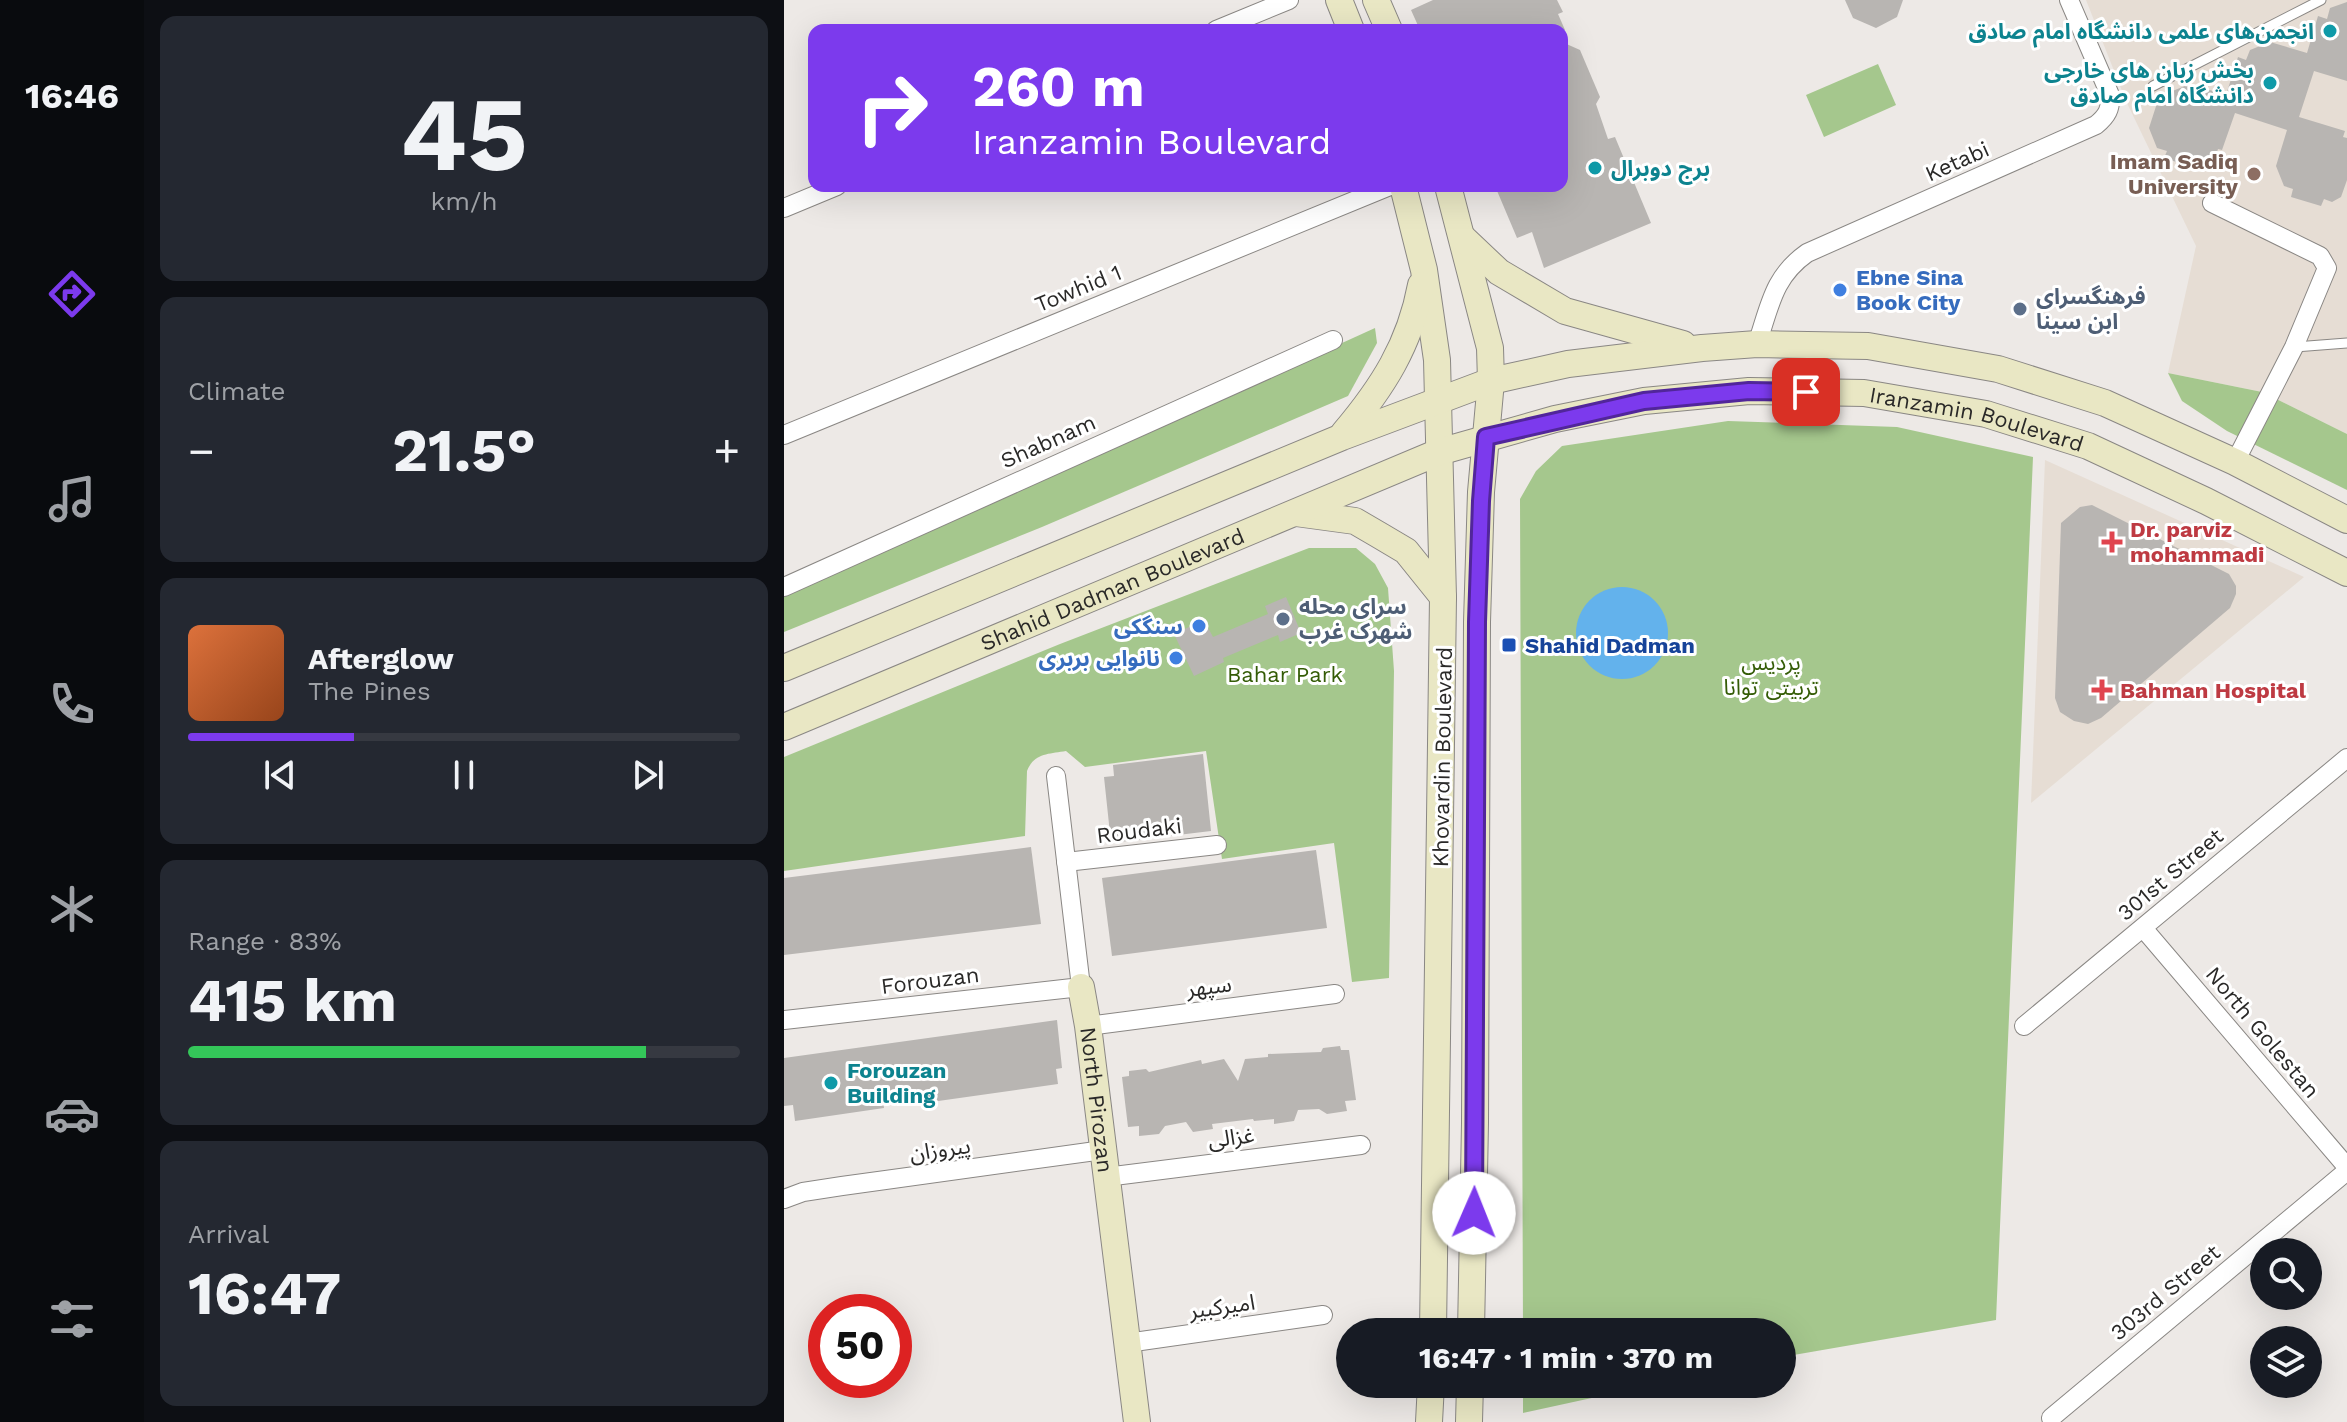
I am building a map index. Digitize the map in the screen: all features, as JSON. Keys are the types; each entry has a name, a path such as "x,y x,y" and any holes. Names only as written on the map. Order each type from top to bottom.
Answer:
{"main road":[{"path":"1339,0 1349,24"},
{"path":"1376,0 1386,24"},
{"name":"Khovardin Boulevard","path":"1404,192 1424,270 1437,360 1439,399 1443,597 1433,1318"},
{"name":"Khovardin Boulevard","path":"1450,192 1490,348 1491,381 1481,501 1477,622 1471,1318"},
{"path":"1463,238 1499,272 1565,311 1702,348"},
{"path":"1342,437 1376,395 1403,347 1416,313 1424,270"},
{"path":"784,668 1439,399 1491,381 1568,364 1702,348 1757,344 1868,346 1998,369 2105,403 2235,462 2347,520"},
{"name":"Iranzamin Boulevard","path":"1439,452 1486,437 1644,401 1749,391 1864,393 1986,414 2088,446 2206,501 2347,573"},
{"name":"Shahid Dadman Boulevard","path":"786,725 1439,452"},
{"path":"1296,513 1355,521 1406,551 1443,597"},
{"name":"North Pirozan","path":"1081,987 1137,1422"},
{"path":"1429,1422 1430,1398"},
{"path":"1469,1422 1470,1398"}],"street":[{"path":"1231,24 1289,0"},
{"name":"Ketabi","path":"1757,344 1780,278 1790,265 1807,253 2096,125 2106,116 2111,106 2110,95 2069,0"},
{"path":"784,208 823,192"},
{"name":"Towhid 1","path":"784,435 1375,192"},
{"path":"2212,203 2320,256 2327,268 2294,347 2235,462"},
{"name":"Shabnam","path":"784,587 1333,340"},
{"name":"301st Street","path":"2024,1026 2347,758"},
{"name":"North Pirozan","path":"1056,776 1081,987"},
{"name":"Roudaki","path":"1066,862 1217,845"},
{"name":"North Golestan","path":"2143,928 2347,1169"},
{"name":"Forouzan","path":"784,1020 1081,987"},
{"name":"سپهر","path":"1088,1026 1335,994"},
{"name":"غزالی","path":"1106,1177 1361,1145"},
{"name":"پیروزان","path":"784,1199 803,1192 842,1186 1103,1150"},
{"name":"303rd Street","path":"2051,1418 2347,1169"},
{"name":"امیرکبیر","path":"1127,1343 1323,1315"}],"lane":[{"path":"2153,86 2321,0"},
{"path":"2294,347 2347,343"}],"shaded area":[{"name":"Imam Sadiq University","path":"2086,0 2347,0 2347,434 2262,392 2168,373 2196,246 2126,101"},
{"name":"Bahman Hospital","path":"2045,460 2304,577 2031,803"}],"green space":[{"path":"1878,64 1896,105 1824,137 1806,95"},
{"path":"1375,328 1377,343 1348,396 1042,527 784,632 784,597"},
{"path":"2168,373 2262,392 2347,434 2347,490 2227,431 2182,401"},
{"name":"پردیس تربیتی توانا","path":"1728,421 1897,427 2033,457 1996,1320 1796,1355 1796,1318 1523,1318 1520,499 1536,471 1562,446"},
{"name":"Bahar Park","path":"1309,548 1356,548 1375,564 1388,588 1394,671 1389,978 1352,982 1334,843 1222,859 1206,751 1085,767 1066,751 1043,755 1027,771 1025,836 784,871 784,757 1060,644"},
{"path":"1523,1398 1592,1398 1523,1413"}],"water":[{"path":"1613,587 1631,587 1648,594 1661,607 1668,633 1661,659 1648,672 1631,679 1613,679 1596,672 1583,659 1576,642 1576,624 1583,607 1596,594"}],"building":[{"path":"1433,0 1557,0 1563,12 1558,14 1562,24 1417,24 1411,10"},
{"path":"1845,0 1903,0 1897,17 1876,28 1853,18"},
{"path":"2347,2 2347,81 2314,71 2299,117 2345,131 2347,180 2341,197 2332,202 2324,199 2321,206 2291,197 2293,189 2284,186 2276,166 2287,130 2235,113 2222,150 2218,149 2215,158 2205,163 2197,161 2195,168 2164,158 2167,151 2157,148 2149,128 2158,100 2167,103 2170,92 2190,84 2226,95 2238,57 2246,60 2250,50 2270,42 2307,53 2318,16 2327,19 2330,8"},
{"name":"برج دوبرال","path":"1568,45 1580,50 1600,97 1596,104 1608,139 1615,137 1651,223 1544,268 1532,232 1517,238 1498,192 1568,192"},
{"path":"2092,505 2229,574 2236,586 2236,594 2230,608 2101,718 2088,724 2074,721 2060,712 2055,698 2061,523 2080,507"},
{"path":"1286,597 1301,633 1280,642 1278,635 1223,658 1224,662 1194,676 1174,634 1204,620 1213,637 1268,614 1265,606"},
{"path":"1203,754 1211,831 1111,843 1104,777 1114,776 1113,765"},
{"path":"1031,847 1041,924 784,955 784,878"},
{"path":"1316,850 1327,928 1112,956 1102,878"},
{"path":"1057,1020 1062,1068 1056,1069 1058,1084 917,1104 916,1089 882,1094 884,1108 795,1121 793,1105 784,1106 784,1058"},
{"path":"1340,1046 1341,1050 1349,1050 1356,1100 1345,1101 1347,1111 1327,1114 1319,1109 1298,1110 1294,1121 1274,1124 1274,1119 1253,1119 1212,1124 1213,1129 1193,1132 1186,1122 1165,1126 1159,1134 1139,1136 1139,1126 1128,1127 1122,1077 1129,1076 1129,1071 1146,1069 1149,1072 1201,1060 1202,1064 1224,1059 1238,1081 1245,1059 1268,1057 1268,1054 1321,1052 1323,1048"}],"place":[{"name":"انجمن‌های علمی دانشگاه امام صادق","path":"2330,31"},
{"name":"بخش زبان های خارجی دانشگاه امام صادق","path":"2270,83"},
{"name":"برج دوبرال","path":"1595,168"},
{"name":"Imam Sadiq University","path":"2254,174"},
{"name":"Ebne Sina Book City","path":"1840,290"},
{"name":"فرهنگسرای ابن سینا","path":"2020,309"},
{"name":"Dr. parviz mohammadi","path":"2112,542"},
{"name":"سرای محله شهرک غرب","path":"1283,619"},
{"name":"سنگکی","path":"1199,626"},
{"name":"Shahid Dadman","path":"1509,645"},
{"name":"نانوایی بربری","path":"1176,658"},
{"name":"Bahman Hospital","path":"2102,690"},
{"name":"Forouzan Building","path":"831,1083"}],"route":[{"path":"1474,1213 1477,622 1486,437 1644,401 1749,391 1806,392"}]}
